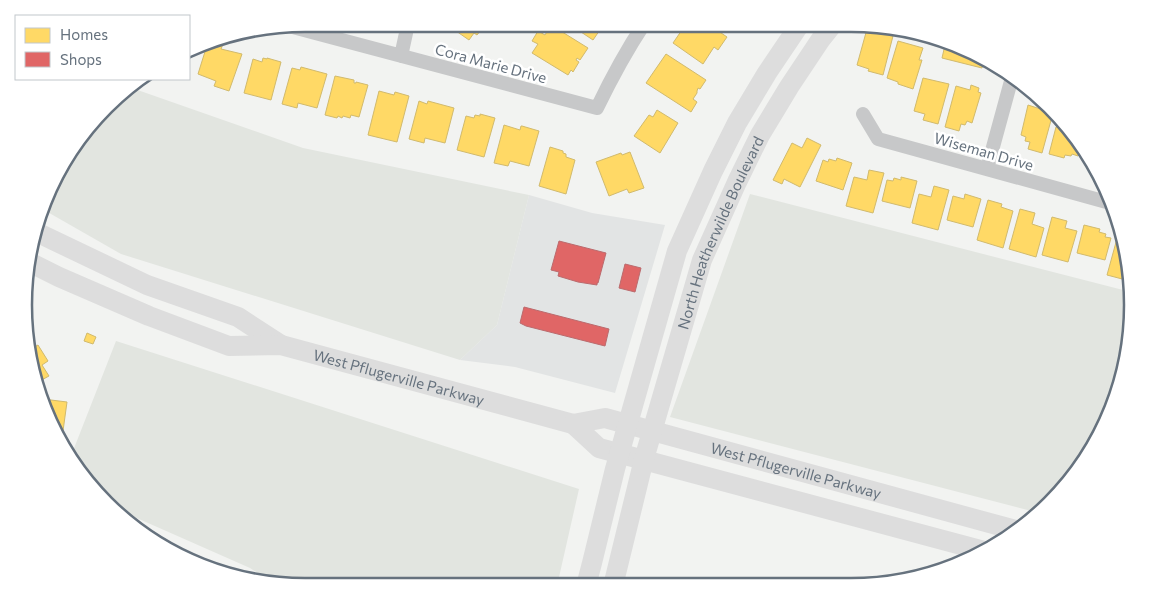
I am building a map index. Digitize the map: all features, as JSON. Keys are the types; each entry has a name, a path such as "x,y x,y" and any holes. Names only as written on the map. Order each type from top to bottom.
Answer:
{"main road":[{"name":"North Heatherwilde Boulevard","path":"588,579 619,454 678,251 713,171 737,123 795,32"},
{"name":"North Heatherwilde Boulevard","path":"616,579 644,459 702,260 760,135 789,87 827,32"},
{"name":"West Pflugerville Parkway","path":"42,235 147,285 238,317 281,346"},
{"path":"678,251 686,254 694,286"},
{"name":"West Pflugerville Parkway","path":"36,266 59,278 149,316 229,346 281,346 572,424 605,418 1008,528"},
{"name":"West Pflugerville Parkway","path":"572,424 598,448 974,548"}],"street":[{"name":"Cora Marie Drive","path":"311,32 597,108 610,81 638,32"},
{"path":"400,56 406,32"},
{"path":"986,169 1010,84"},
{"name":"Wiseman Drive","path":"863,114 878,139 1103,201"}],"shaded area":[{"path":"138,90 303,148 529,195 497,325 460,360 121,254 49,213 69,169 89,139 112,112"},
{"path":"750,194 1123,290 1123,323 1118,359 1103,410 1087,442 1067,472 1031,511 670,417"},
{"path":"529,195 592,213 665,225 615,393 515,367 460,360 497,325"},
{"path":"116,341 579,489 559,579 288,578 260,574 250,568 130,515 100,486 74,449"}],"building: Homes":[{"path":"458,32 479,32 477,35 474,33 469,40"},
{"path":"537,32 545,35 547,32 562,32 588,48 580,60 577,58 576,60 579,62 573,72 571,70 568,75 532,53 538,44 532,41"},
{"path":"581,32 598,32 593,40"},
{"path":"681,32 720,32 727,37 718,50 714,47 703,64 673,43"},
{"path":"866,33 893,36 883,75 868,71 869,69 857,65"},
{"path":"898,41 923,48 919,60 922,60 913,89 887,78"},
{"path":"222,46 221,49 242,54 229,91 214,86 216,81 198,74 205,52"},
{"path":"944,49 982,67 982,68 942,58"},
{"path":"666,54 706,80 700,89 698,88 693,99 697,102 691,112 646,83"},
{"path":"263,58 281,62 271,100 244,93 253,59 262,62"},
{"path":"301,67 327,74 317,108 298,103 297,108 282,104 292,68 300,70"},
{"path":"335,76 354,80 354,83 368,85 359,117 351,115 350,118 338,116 337,118 325,115"},
{"path":"923,78 949,84 938,124 923,120 925,114 914,111"},
{"path":"971,85 979,88 978,92 981,93 972,123 967,121 965,125 961,124 959,131 945,127 956,86 970,90"},
{"path":"379,91 394,95 395,92 409,96 397,142 368,135"},
{"path":"419,101 427,104 428,101 454,108 445,143 425,138 424,143 409,139"},
{"path":"1028,105 1041,109 1051,120 1042,153 1028,149 1030,142 1025,141 1026,137 1021,135"},
{"path":"657,110 678,123 660,153 634,136 649,115 653,117"},
{"path":"480,114 495,118 484,157 457,150 466,116 474,118 475,115 480,116"},
{"path":"504,125 520,130 522,126 539,131 529,166 510,161 508,166 494,163"},
{"path":"1056,127 1067,139 1078,156 1072,154 1071,156 1065,155 1064,158 1049,154"},
{"path":"807,138 821,145 800,187 784,179 782,184 773,180 792,143 802,148"},
{"path":"550,147 563,151 566,157 575,160 566,194 539,186"},
{"path":"630,152 644,188 629,193 627,189 609,196 596,162 621,153 622,155"},
{"path":"837,158 852,163 843,190 816,181 823,160 828,162 829,159 836,161"},
{"path":"869,170 884,173 873,213 846,206 854,177 867,180"},
{"path":"901,177 917,181 910,208 882,201 887,180 893,181 894,178 901,180"},
{"path":"934,186 949,190 938,230 912,223 919,194 931,197"},
{"path":"965,194 981,199 973,227 947,220 953,196 964,199"},
{"path":"988,200 1002,204 1001,207 1013,211 1003,248 977,240"},
{"path":"1020,209 1035,213 1032,224 1044,228 1036,257 1009,249"},
{"path":"1052,217 1067,221 1065,228 1077,231 1068,262 1042,255"},
{"path":"1084,225 1100,229 1099,232 1106,234 1105,237 1111,238 1105,260 1077,253"},
{"path":"1116,243 1122,279 1107,275"},
{"path":"87,333 96,337 93,344 84,341"},
{"path":"38,345 48,361 42,365 49,376 43,379 38,359 36,346"},
{"path":"49,400 67,402 63,430"}],"building: Shops":[{"path":"559,241 606,253 597,285 558,276 559,272 551,270"},
{"path":"625,264 641,268 635,292 619,288"},
{"path":"524,307 609,329 605,346 526,326 520,323"}]}
